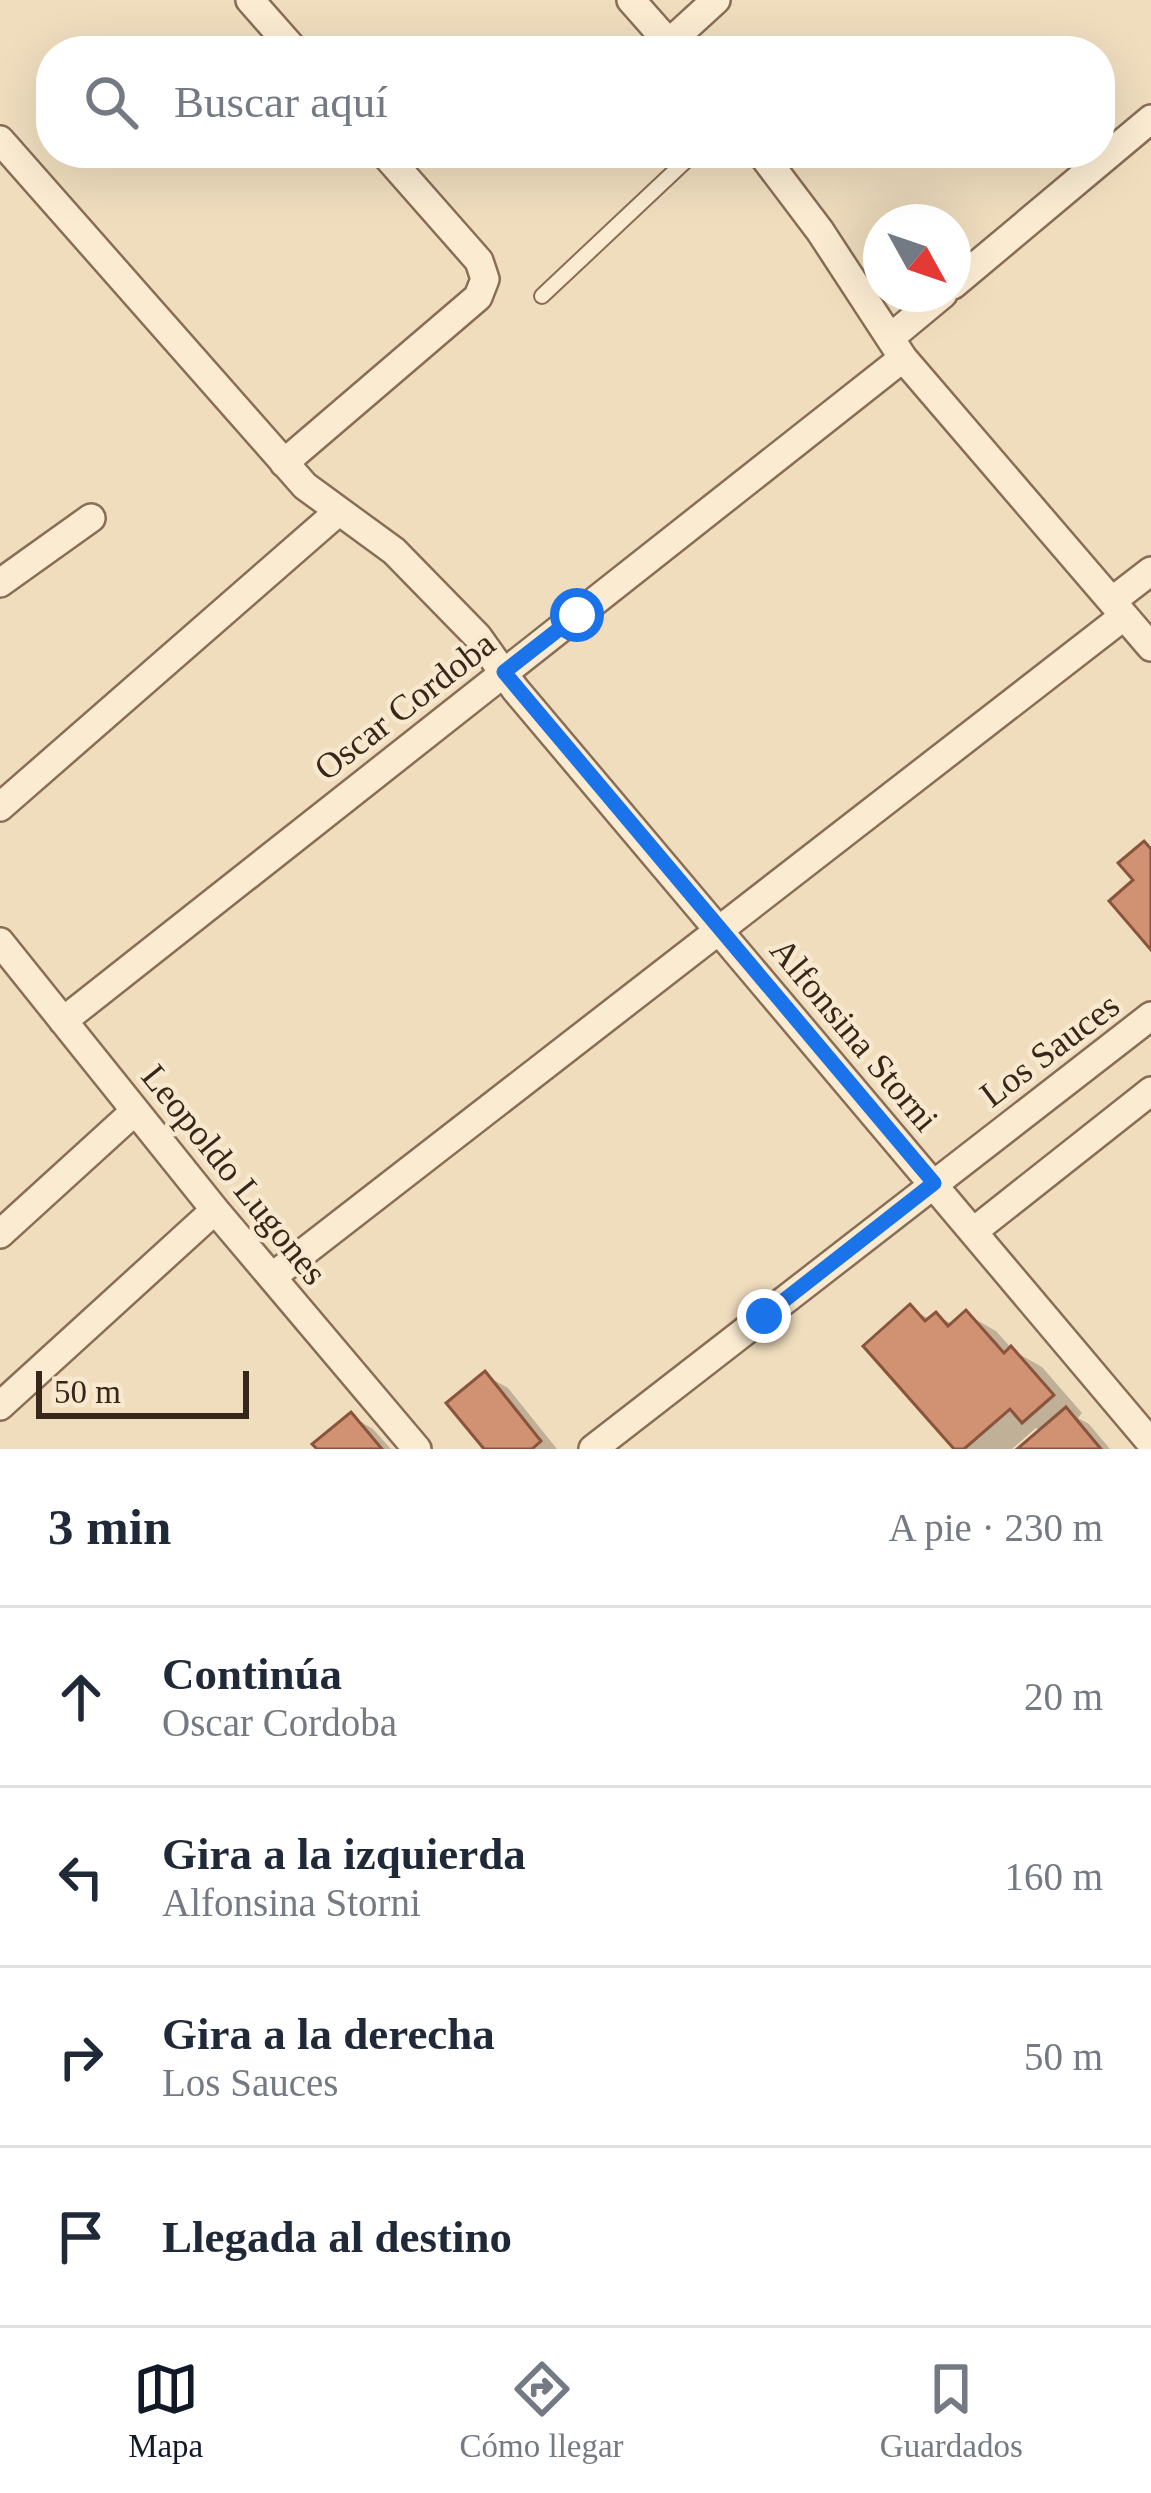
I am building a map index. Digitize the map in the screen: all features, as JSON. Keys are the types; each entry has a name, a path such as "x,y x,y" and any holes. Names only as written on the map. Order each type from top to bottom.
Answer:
{"street":[{"path":"250,0 282,36"},
{"path":"632,0 663,36"},
{"path":"683,36 716,0"},
{"path":"1115,149 1151,119"},
{"name":"Alfonsina Storni","path":"0,140 305,486 394,551 478,637 1151,1443"},
{"path":"284,463 478,297 485,280 479,261 397,168"},
{"path":"772,168 820,231 897,348 1151,646"},
{"path":"971,271 1093,168"},
{"name":"Oscar Cordoba","path":"63,1021 504,672 897,348 928,312"},
{"path":"0,807 339,511"},
{"path":"0,583 91,518"},
{"path":"272,1277 720,931 1118,608 1151,571"},
{"name":"Leopoldo Lugones","path":"1,945 214,1210 417,1449"},
{"name":"Los Sauces","path":"593,1449 1151,1016"},
{"path":"974,1231 1151,1091"},
{"path":"0,1234 135,1111"},
{"path":"0,1406 214,1210"}],"lane":[{"path":"542,296 678,168"}],"building":[{"path":"1144,841 1151,849 1151,950 1109,901 1133,880 1118,863"},
{"path":"910,1304 925,1321 936,1312 948,1326 966,1310 1004,1353 1011,1346 1054,1395 1022,1423 1010,1409 964,1449 954,1449 863,1346"},
{"path":"485,1371 541,1441 532,1449 484,1449 446,1403"},
{"path":"1066,1407 1101,1449 1017,1449"},
{"path":"351,1412 382,1449 317,1449 312,1444"}],"route":[{"path":"577,615 504,672 934,1183 764,1316"}]}
